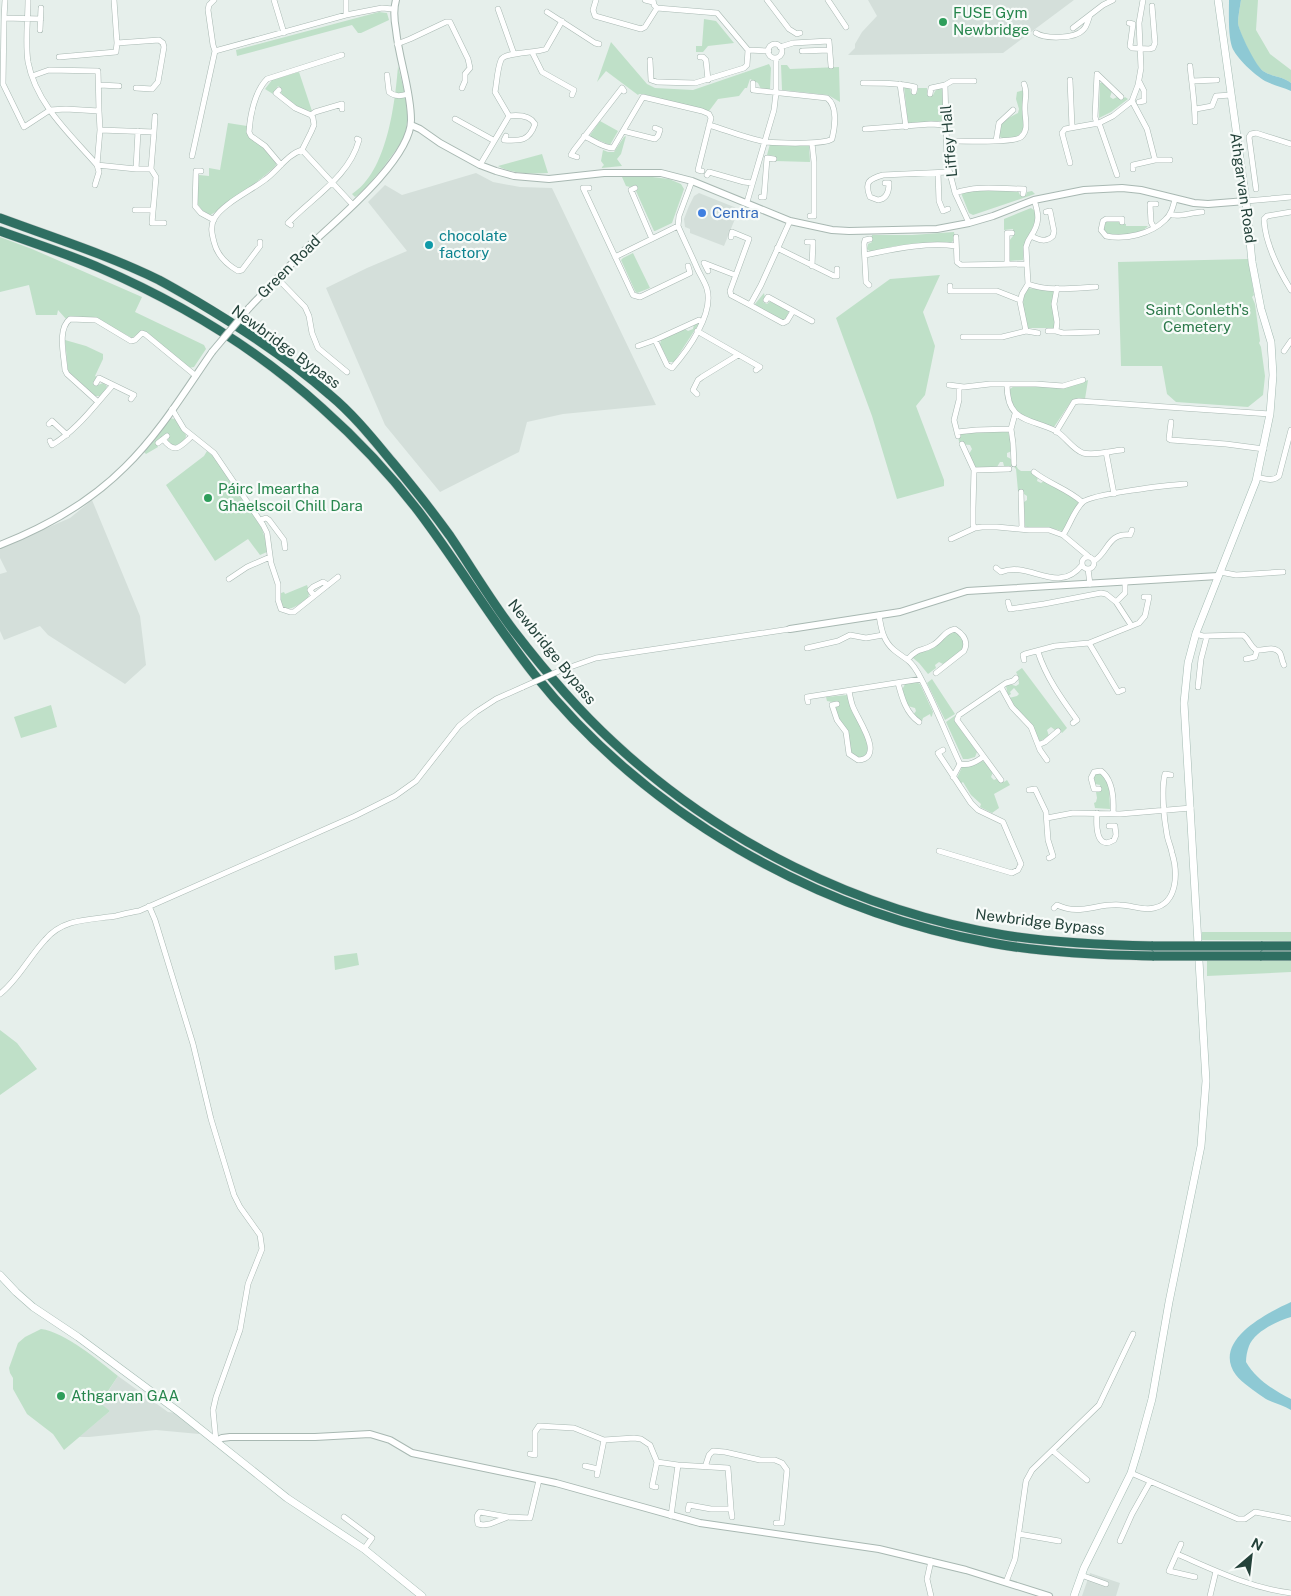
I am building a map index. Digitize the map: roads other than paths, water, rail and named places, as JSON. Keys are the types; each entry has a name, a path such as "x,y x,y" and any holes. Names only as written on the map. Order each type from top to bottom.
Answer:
{"highway":[{"name":"Newbridge Bypass","path":"0,218 102,255 161,281 240,326 332,396 367,432 413,487 447,532 512,628 563,692 613,742 667,788 712,820 767,853 861,896 908,912 1005,935 1085,944 1291,946"},
{"name":"Newbridge Bypass","path":"0,231 96,266 194,314 259,357 314,400 358,442 404,493 438,538 503,634 536,677 562,706 604,749 632,774 683,813 733,846 809,886 857,906 954,936 1029,949 1086,954 1291,956"}],"main road":[{"name":"Athgarvan Road","path":"1074,1596 1130,1473 1138,1450 1152,1398 1169,1302 1201,1146 1206,1082 1184,703 1188,663 1196,634 1257,477 1270,414 1273,375 1270,342 1261,309 1252,262 1246,201 1218,0"},
{"path":"0,1274 33,1307 78,1337 216,1441 287,1498 364,1549 422,1596"}],"street":[{"path":"5,0 3,84 24,127 50,110 99,111"},
{"path":"28,0 28,57 37,90 50,110 97,165 151,170"},
{"path":"59,57 116,52 114,0"},
{"path":"192,156 216,51 213,45 208,10 211,1 214,0"},
{"path":"274,0 284,33"},
{"path":"346,0 346,15"},
{"name":"Green Road","path":"0,545 38,529 70,511 124,468 140,451 172,410 212,352 249,308 388,168 406,142 411,125 408,94 397,44 393,9 396,0"},
{"path":"596,0 593,10 595,16 641,29 645,27 657,8"},
{"path":"645,0 653,1 657,8"},
{"path":"767,0 789,29 797,34 800,33"},
{"path":"828,0 846,26"},
{"path":"1073,28 1113,0"},
{"path":"1070,163 1062,133 1064,129 1098,123 1113,116 1132,101 1141,68 1140,23 1143,0"},
{"path":"1129,23 1133,24 1130,46 1132,48 1148,49 1154,46 1149,13 1152,6"},
{"path":"40,30 41,8"},
{"path":"216,51 346,15 382,8 393,9"},
{"path":"650,60 650,79 652,81 695,83 746,67 747,62 748,50 717,13 657,8"},
{"path":"500,11 514,54"},
{"path":"547,12 595,44 599,44"},
{"path":"1036,33 1048,37 1076,34 1085,28 1090,15"},
{"path":"4,18 41,19"},
{"path":"508,116 495,92 501,60 505,55 546,49 562,21"},
{"path":"397,44 449,22 453,25 470,68 465,74 462,88"},
{"path":"117,43 159,40 163,43 164,47 158,82 152,89 136,88"},
{"path":"769,51 773,45 780,48 793,43 829,41 831,66"},
{"path":"776,58 781,54 780,48"},
{"path":"748,50 769,51"},
{"path":"802,51 829,50"},
{"path":"769,51 771,56 776,58"},
{"path":"532,52 540,70 574,90 572,95"},
{"path":"281,165 265,146 251,136 249,132 255,101 261,88 267,78 342,55"},
{"path":"700,57 706,60 708,80"},
{"path":"747,202 774,110 776,58"},
{"path":"1190,66 1196,122"},
{"path":"32,76 49,70 98,71 100,85 100,130 97,165 99,172 95,185"},
{"path":"1117,96 1097,74 1095,117 1117,175"},
{"path":"387,76 390,94 400,96 408,94"},
{"path":"1070,80 1072,127"},
{"path":"930,94 931,88 945,85 952,81 974,81"},
{"path":"1139,81 1144,91 1144,101 1139,102"},
{"path":"1192,82 1215,82"},
{"path":"709,125 765,142 812,143 829,142 832,139 834,112 831,101 827,98 753,90 753,83"},
{"path":"863,83 900,84 915,87 914,92"},
{"path":"900,84 906,127"},
{"path":"947,141 1016,140 1021,137 1026,128 1026,88 1024,84"},
{"path":"100,85 119,86"},
{"name":"Liffey Hall","path":"945,85 947,162 955,193 969,223"},
{"path":"577,157 571,155 584,136 622,88 624,90"},
{"path":"260,242 260,246 242,270 238,271 219,255 212,233 214,220 218,214 262,182 299,150 302,150 311,132 314,125 311,115 288,103 276,93 279,90"},
{"path":"1196,109 1210,108 1214,104 1216,96 1231,95"},
{"path":"584,136 610,148 615,144 642,97 702,111 709,114 711,118 698,170 702,171"},
{"path":"1132,101 1147,129 1155,160"},
{"path":"311,115 342,104 342,109"},
{"path":"996,140 999,123 1013,110"},
{"path":"155,116 151,170 156,177 152,223 164,223"},
{"path":"506,136 504,140 522,141 535,124 532,119 526,116 508,116"},
{"path":"480,165 508,116"},
{"path":"455,119 494,140"},
{"path":"865,128 932,124 946,125"},
{"path":"411,125 440,143 496,172 514,176 549,178 604,173 661,173 692,181 790,221 832,230 937,229 993,216 1034,200 1075,192 1122,188 1141,190 1175,199 1208,204 1291,197"},
{"path":"623,131 655,139 660,130 655,128"},
{"path":"100,130 154,132"},
{"path":"136,169 138,131"},
{"path":"1256,189 1249,162 1249,137 1251,134 1256,133 1291,144"},
{"path":"288,223 302,208 332,184 348,164 357,147 359,140 357,139"},
{"path":"810,216 814,216 812,143"},
{"path":"302,150 352,204"},
{"path":"760,197 764,197 768,158 774,159"},
{"path":"1133,169 1133,165 1155,160 1170,160"},
{"path":"201,172 196,171 195,206 201,213 214,220"},
{"path":"708,175 709,172 752,183"},
{"path":"885,183 889,183 887,194 884,197 878,200 870,197 868,181 874,177 949,172"},
{"path":"938,173 939,201 943,211 948,209"},
{"path":"756,175 766,177"},
{"path":"655,340 667,365 672,368 698,331 705,316 707,290 678,226 679,216 692,181"},
{"path":"589,188 583,188 633,295 640,297 690,273 688,266"},
{"path":"635,188 631,190 652,239"},
{"path":"955,193 982,188 1024,189 1023,194"},
{"path":"1122,222 1122,219 1106,219 1103,221 1101,230 1106,236 1122,237 1154,228 1166,220 1175,199"},
{"path":"1026,331 1020,300 1028,284 1026,264 1027,242 1039,219 1034,200"},
{"path":"1154,228 1151,222 1150,204 1156,204"},
{"path":"135,210 153,210"},
{"path":"1031,236 1041,240 1046,240 1053,236 1054,231 1050,211 1046,212"},
{"path":"1170,214 1176,216 1191,212 1202,212"},
{"path":"1291,212 1267,216 1264,219 1274,260 1291,290"},
{"path":"750,305 790,221"},
{"path":"615,257 678,226"},
{"path":"731,236 732,232 750,240 730,292 731,294 783,323 787,321 793,311"},
{"path":"1007,264 1007,233 1012,233"},
{"path":"956,237 956,262 961,265 1026,264"},
{"path":"868,285 866,282 865,240 870,239"},
{"path":"807,242 813,242 812,266"},
{"path":"865,255 913,246 956,246"},
{"path":"777,248 812,266 837,276 837,269"},
{"path":"708,271 704,263 736,275"},
{"path":"277,278 305,307 309,316 316,349 347,372"},
{"path":"1028,284 1042,288 1096,287"},
{"path":"950,286 950,291 997,291 1020,300"},
{"path":"1056,331 1057,322 1054,304 1057,288"},
{"path":"766,300 768,298 812,321"},
{"path":"98,402 65,370 62,331 70,319 96,320 132,341 136,340 142,333 145,334 196,376"},
{"path":"638,346 689,327 699,320"},
{"path":"698,331 760,366 756,370"},
{"path":"963,337 1002,337 1026,331 1038,333"},
{"path":"1048,331 1063,333 1097,332"},
{"path":"1284,351 1289,341"},
{"path":"697,394 693,390 698,380 738,355"},
{"path":"96,383 98,378 134,395 131,399"},
{"path":"1062,379 1063,386"},
{"path":"949,385 959,387 990,384 1063,386 1083,380"},
{"path":"50,441 52,445 67,434 113,385"},
{"path":"1007,385 1010,402 1016,414 1027,421 1056,432 1071,446 1082,452 1092,454 1122,450"},
{"path":"959,387 959,400 954,420 958,434 976,430 1011,429"},
{"path":"1056,432 1074,402 1090,405 1270,414"},
{"path":"172,410 184,429 214,453 260,520 267,533 270,557 278,584 278,600 281,609 294,612 314,596 310,590 325,582 328,585 338,577"},
{"path":"1014,464 1010,455 1013,443 1011,429 1016,414"},
{"path":"49,424 52,421 67,434"},
{"path":"1171,422 1169,439 1171,440 1228,444 1264,449"},
{"path":"1257,477 1269,480 1276,479 1279,476 1291,430"},
{"path":"163,440 171,448 175,449 192,436"},
{"path":"962,444 974,470 973,524 975,528"},
{"path":"965,450 971,447"},
{"path":"1106,452 1114,494"},
{"path":"1002,463 1002,469"},
{"path":"974,470 1009,469"},
{"path":"1034,472 1040,480 1067,490 1082,502"},
{"path":"1063,535 1082,502 1092,497 1175,482 1185,484"},
{"path":"1022,530 1023,496"},
{"path":"260,520 266,518 269,520 284,540 285,548"},
{"path":"951,539 975,528 997,527 1022,530 1049,530 1063,535 1094,561"},
{"path":"1088,569 1093,566 1094,561 1100,557 1110,542 1116,537 1131,535"},
{"path":"999,573 1005,570 1018,570 1053,578 1062,578 1072,575 1082,565 1083,559 1088,556"},
{"path":"229,579 247,567 270,557"},
{"path":"1082,565 1088,569"},
{"path":"1088,569 1090,584"},
{"path":"0,994 13,981 46,938 57,929 69,923 88,918 116,916 139,911 355,816 395,796 416,781 459,726 476,712 496,699 558,671 596,658 900,612 968,591 1125,582 1219,574 1236,575 1283,572"},
{"path":"1116,602 1125,593 1125,582"},
{"path":"1008,602 1010,609 1101,593 1111,597 1116,602 1131,625"},
{"path":"1024,660 1023,655 1056,646 1089,643 1139,623 1145,616 1149,597 1144,597"},
{"path":"879,615 883,635 887,642 893,650 908,659 921,679 960,764"},
{"path":"908,659 916,650 935,644 946,632 955,628 964,636 966,647 964,651 940,666 936,673"},
{"path":"1196,634 1208,636 1243,635 1248,639 1253,648 1277,651 1281,655 1284,665"},
{"path":"807,648 838,641 850,635 866,638 883,635"},
{"path":"1198,687 1200,683 1201,660 1208,636"},
{"path":"1089,643 1118,692 1123,690"},
{"path":"1246,660 1255,658 1258,650"},
{"path":"1038,652 1053,685 1077,720 1073,723"},
{"path":"808,702 807,697 921,679"},
{"path":"997,778 956,720 959,715 1006,683 1015,681"},
{"path":"898,683 901,695 912,711 912,718 919,722"},
{"path":"1001,687 1012,707 1031,727 1038,745 1047,760"},
{"path":"837,704 832,706 837,720 846,732 849,754 858,760 866,758 871,747 852,705 849,691"},
{"path":"1038,745 1056,733 1050,729"},
{"path":"939,851 1012,873 1018,870 1021,864 1003,822 978,810 971,803 938,753 943,750"},
{"path":"960,764 965,765 977,762 983,757"},
{"path":"953,777 960,764"},
{"path":"1099,789 1094,789 1091,778 1094,772 1100,771 1105,774 1111,784 1113,814"},
{"path":"1054,908 1057,905 1074,910 1120,904 1147,909 1162,905 1170,896 1174,889 1176,878 1173,855 1167,836 1164,779 1165,774 1171,775"},
{"path":"1029,790 1035,788 1047,818 1045,823 1053,856 1049,858"},
{"path":"1047,818 1073,812 1113,814 1190,808"},
{"path":"1097,813 1099,838 1107,844 1114,840 1116,835 1115,826 1109,826"},
{"path":"149,906 193,1044 211,1118 234,1195 240,1208 260,1235 262,1244 262,1249 245,1294 240,1330 216,1397 213,1410 216,1441 219,1438 230,1437 370,1434 390,1440 416,1454 556,1483 700,1523 879,1549 966,1570 1006,1582 1036,1594 1049,1596"},
{"path":"1006,1582 1015,1559 1026,1481 1032,1470 1099,1406 1134,1334"},
{"path":"530,1454 535,1455 535,1432 539,1426 574,1428 604,1440 641,1439 650,1445 657,1462 652,1486 656,1487"},
{"path":"597,1475 604,1440"},
{"path":"705,1466 709,1455 713,1451 760,1460 780,1461 787,1470 782,1523 776,1523"},
{"path":"1053,1451 1087,1480"},
{"path":"657,1462 678,1465 728,1465 732,1517"},
{"path":"671,1516 678,1465"},
{"path":"585,1466 598,1469"},
{"path":"1130,1473 1238,1520 1245,1519 1255,1512 1291,1519"},
{"path":"508,1517 483,1525 478,1524 477,1519 480,1512 508,1517 530,1518 539,1480"},
{"path":"1120,1541 1120,1534 1150,1482"},
{"path":"688,1510 689,1505 711,1509 731,1509"},
{"path":"344,1518 372,1538 364,1549"},
{"path":"1019,1534 1058,1541"},
{"path":"1181,1544 1170,1571 1188,1573 1195,1577"},
{"path":"1177,1554 1255,1586 1291,1593"},
{"path":"930,1561 927,1579 931,1596"},
{"path":"1210,1596 1216,1571"},
{"path":"1082,1575 1106,1584"}],"water":[{"path":"1229,0 1241,0 1238,23 1241,34 1256,63 1263,71 1291,83 1291,91 1261,78 1237,56 1232,47 1230,36"},
{"path":"1291,1302 1291,1317 1273,1324 1256,1336 1249,1346 1246,1362 1266,1384 1291,1399 1291,1410 1266,1399 1241,1381 1230,1363 1231,1351 1236,1340 1245,1330 1269,1313"}],"place":[{"name":"FUSE Gym Newbridge","path":"943,22"},
{"name":"Centra","path":"702,213"},
{"name":"chocolate factory","path":"429,245"},
{"name":"Páirc Imeartha Ghaelscoil Chill Dara","path":"208,498"},
{"name":"Athgarvan GAA","path":"61,1396"}],"park label":[{"name":"Saint Conleth's Cemetery","path":"1197,318"}]}
